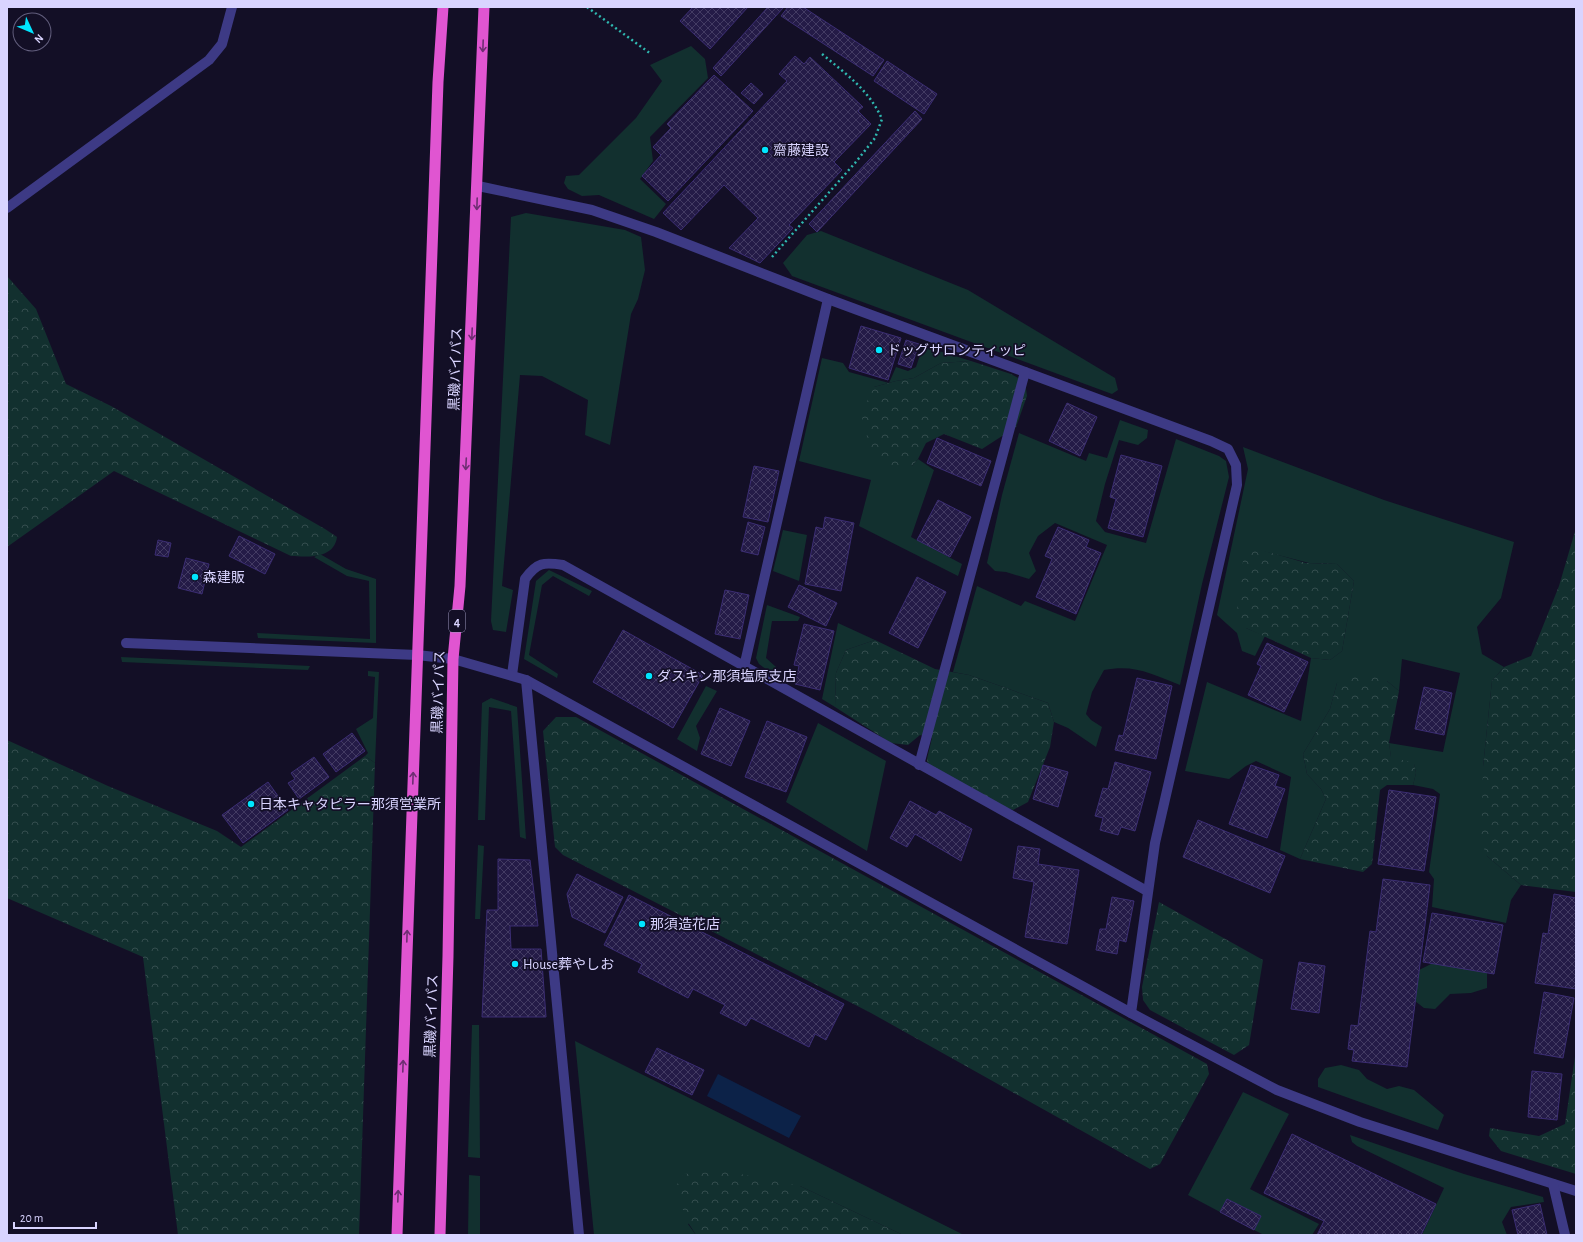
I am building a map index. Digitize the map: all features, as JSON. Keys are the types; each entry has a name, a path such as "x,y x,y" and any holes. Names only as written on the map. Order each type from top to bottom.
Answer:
{"highway":[{"name":"黒磯バイパス","path":"397,1235 438,82 443,7"},
{"name":"黒磯バイパス","path":"440,1235 448,956 453,658 460,586 478,186 484,7"}],"street":[{"path":"7,208 209,60 222,44 232,7"},
{"path":"478,186 592,210 656,232 828,299 1211,441 1228,449 1236,465 1237,485 1155,843 1131,1013"},
{"path":"744,667 828,299"},
{"path":"919,765 1025,372"},
{"path":"512,675 525,579 532,569 546,562 563,565 919,765 1148,891"},
{"path":"126,643 453,658 526,680 1131,1013 1277,1090 1360,1122 1576,1191"},
{"path":"526,680 579,1235"},
{"path":"1553,1184 1565,1235"}],"path":[{"path":"587,7 651,54"},
{"path":"759,272 855,163 875,138 882,119 875,104 862,88 822,54"}],"green space":[{"path":"691,46 705,59 708,78 650,137 653,161 640,179 666,204 654,219 599,195 582,196 568,189 564,183 566,176 579,175 636,118 662,81 650,65"},
{"path":"526,213 625,230 641,237 645,270 638,299 631,314 610,445 585,435 588,400 542,376 520,375 502,586 513,590 506,632 493,630 491,621 511,217"},
{"path":"821,231 968,290 1115,378 1118,390 1112,394 792,276 783,263 807,235"},
{"path":"7,276 36,309 66,384 111,406 325,529 337,537 335,544 331,549 326,553 319,555 305,557 291,556 114,471 7,547"},
{"path":"923,346 971,361 941,363 914,378 889,383 896,367 908,371 916,367"},
{"path":"822,358 843,363 849,372 889,383 874,387 912,466 918,459 934,470 911,537 962,564 958,576 859,526 871,480 799,461"},
{"path":"971,361 1011,374 1025,382 1027,396 1016,427 982,449 944,434 926,443 918,459 912,466 890,470 871,451 861,414 874,387 914,378 941,363"},
{"path":"1120,420 1148,430 1147,438 1138,445 1119,440 1105,484 1096,521 1105,532 1146,543 1176,439 1219,456 1226,461 1229,477 1202,584 1180,685 1134,669 1115,668 1104,670 1092,692 1086,714 1091,720 1102,727 1096,747 1068,728 1054,722 1048,703 969,675 953,672 977,586 1021,606 1025,601 1075,621 1107,545 1055,523 1038,536 1029,553 1036,571 1029,579 1006,572 995,571 987,563 1002,495 1019,433 1086,461 1089,453 1107,458"},
{"path":"1243,447 1384,500 1514,542 1501,598 1477,627 1482,654 1504,667 1492,681 1483,767 1487,856 1521,885 1511,900 1506,923 1432,907 1434,879 1429,872 1440,794 1433,789 1413,785 1416,773 1414,764 1391,758 1389,743 1443,752 1460,673 1402,659 1399,691 1387,681 1337,683 1330,709 1303,754 1307,774 1321,789 1326,799 1300,859 1280,850 1291,777 1256,761 1246,766 1229,779 1185,771 1207,682 1301,721 1311,658 1330,660 1342,651 1354,581 1337,564 1309,563 1254,549 1246,628 1265,636 1255,656 1242,651 1237,633 1217,615 1248,469"},
{"path":"1576,528 1576,892 1521,885 1487,856 1481,841 1483,767 1492,681 1504,667 1531,656 1559,586"},
{"path":"783,530 807,535 799,581 773,571"},
{"path":"1254,548 1306,563 1337,564 1354,581 1342,651 1330,660 1311,658 1246,628 1237,610 1243,561"},
{"path":"320,554 346,569 376,579 376,643 258,638 257,633 370,639 369,581 347,576 314,557"},
{"path":"549,570 592,591 589,596 553,576 542,585 529,655 558,674 557,678 524,659 536,581"},
{"path":"767,605 800,617 798,621 772,621 766,658 776,667 774,675 759,664 756,658"},
{"path":"838,623 875,640 846,650 836,673 835,707 822,699"},
{"path":"875,640 935,669 969,675 1048,703 1054,722 1050,747 1028,802 1013,810 1002,806 928,766 927,759 932,738 920,735 908,745 891,743 835,707 836,673 846,650"},
{"path":"121,657 310,666 308,670 122,662"},
{"path":"368,671 379,672 375,763 365,756 368,753 356,729 373,718 375,677 368,676"},
{"path":"1359,672 1387,681 1399,691 1389,743 1391,757 1414,763 1416,773 1413,785 1387,785 1380,790 1372,864 1363,872 1300,859 1326,799 1321,789 1307,774 1303,754 1330,709 1337,683"},
{"path":"706,686 717,691 696,726 700,738 697,751 677,739"},
{"path":"491,698 517,707 526,839 520,837 511,711 489,707 485,820 478,820 482,703"},
{"path":"556,717 576,717 1207,1064 1209,1074 1160,1164 1150,1169 871,1013 563,855 555,847 543,731"},
{"path":"818,723 886,761 867,851 786,802"},
{"path":"7,740 108,786 217,831 241,847 365,756 375,763 359,1235 178,1235 143,957 7,898"},
{"path":"478,845 484,846 480,919 475,919"},
{"path":"1159,902 1263,960 1249,1045 1234,1055 1150,1010 1143,1000 1142,987"},
{"path":"1433,963 1487,972 1487,988 1471,993 1450,994 1435,1009 1424,1008 1415,1001 1419,970"},
{"path":"472,1025 479,1025 480,1158 468,1157"},
{"path":"575,1041 964,1235 903,1235 800,1186 688,1224 696,1235 594,1235"},
{"path":"1576,1050 1576,1174 1501,1151 1489,1136 1490,1128 1539,1136 1565,1124"},
{"path":"1341,1065 1359,1070 1367,1079 1387,1089 1399,1086 1414,1090 1444,1115 1438,1130 1318,1087 1318,1079 1325,1068"},
{"path":"1243,1092 1289,1114 1250,1189 1319,1224 1312,1235 1264,1235 1254,1230 1261,1216 1227,1199 1220,1212 1188,1195"},
{"path":"1350,1135 1464,1174 1543,1197 1544,1202 1511,1207 1502,1222 1507,1235 1422,1235 1444,1188 1357,1146 1352,1142"},
{"path":"725,1171 800,1186 903,1235 696,1235 689,1224 674,1189 684,1174"},
{"path":"469,1175 480,1176 480,1235 468,1235"}],"water":[{"path":"718,1074 801,1116 789,1138 707,1096"}],"building":[{"path":"693,7 748,7 710,49 680,21"},
{"path":"768,7 784,7 721,76 713,68"},
{"path":"788,7 803,7 884,60 873,76 781,16"},
{"path":"795,56 804,64 810,57 863,107 858,111 871,124 834,162 842,170 789,225 793,228 760,263 729,248 758,218 724,185 681,230 663,213 787,81 779,74"},
{"path":"887,61 937,94 924,114 874,81"},
{"path":"714,75 753,111 668,201 642,176 661,155 653,147 671,128 667,124"},
{"path":"751,83 763,94 754,104 741,93"},
{"path":"915,111 922,119 817,232 809,224"},
{"path":"861,326 901,338 888,380 849,368"},
{"path":"906,340 919,344 911,368 898,364"},
{"path":"1067,403 1097,417 1080,456 1049,441"},
{"path":"937,438 991,461 981,486 927,463"},
{"path":"1121,455 1162,466 1143,537 1108,528 1116,499 1110,497"},
{"path":"754,466 779,471 768,522 743,517"},
{"path":"938,500 971,517 950,557 917,540"},
{"path":"825,517 854,523 841,591 805,584 816,527 823,529"},
{"path":"748,522 765,527 758,555 741,551"},
{"path":"1058,527 1089,540 1086,547 1101,553 1076,614 1036,597 1052,559 1045,556"},
{"path":"239,536 275,554 265,574 229,556"},
{"path":"158,540 171,543 168,557 155,555"},
{"path":"186,558 209,564 202,594 178,588"},
{"path":"917,577 946,592 918,648 889,633"},
{"path":"799,585 837,603 826,626 788,607"},
{"path":"725,590 749,595 740,639 715,634"},
{"path":"804,624 834,631 820,690 795,684 799,666 794,665"},
{"path":"623,630 703,675 673,728 593,682"},
{"path":"1267,643 1308,662 1284,712 1248,695 1261,666 1257,664"},
{"path":"1137,678 1172,686 1156,759 1115,750 1119,735 1123,736"},
{"path":"1424,687 1452,693 1444,735 1415,729"},
{"path":"720,708 750,721 731,766 701,754"},
{"path":"767,721 807,737 786,792 745,777"},
{"path":"352,733 365,751 336,772 323,754"},
{"path":"314,757 329,777 299,799 288,783 295,779 291,773"},
{"path":"1115,762 1151,772 1135,831 1121,827 1118,835 1100,830 1103,818 1095,816 1103,788 1108,789"},
{"path":"1043,765 1068,772 1058,807 1033,799"},
{"path":"1251,765 1279,775 1275,786 1285,789 1267,838 1229,824"},
{"path":"268,782 288,810 243,843 222,815"},
{"path":"1389,790 1436,797 1424,871 1378,864"},
{"path":"910,801 936,815 939,811 972,829 961,861 915,834 907,847 890,838"},
{"path":"1198,820 1285,856 1270,893 1183,857"},
{"path":"1018,846 1040,849 1038,864 1079,870 1067,944 1025,937 1034,882 1013,878"},
{"path":"498,859 530,860 538,926 510,926 511,949 541,949 546,1017 482,1017 487,910 498,910"},
{"path":"577,874 623,897 605,933 572,917 567,894"},
{"path":"1383,879 1430,885 1407,1067 1352,1061 1354,1050 1348,1049 1351,1025 1358,1026 1370,931 1376,932"},
{"path":"1554,894 1576,898 1576,989 1535,983 1543,933 1548,934"},
{"path":"629,895 844,1004 826,1040 815,1034 809,1047 751,1018 746,1026 720,1013 725,1005 693,989 688,998 638,972 642,964 604,945"},
{"path":"1112,897 1134,901 1126,942 1119,940 1117,954 1096,950 1100,929 1106,929"},
{"path":"1432,913 1503,925 1494,974 1423,962"},
{"path":"1299,962 1325,966 1319,1013 1291,1009"},
{"path":"1544,992 1574,998 1563,1058 1534,1053"},
{"path":"657,1048 704,1070 692,1095 645,1072"},
{"path":"1532,1071 1562,1074 1557,1120 1528,1117"},
{"path":"1292,1134 1436,1204 1421,1235 1317,1235 1324,1221 1264,1193"},
{"path":"1227,1199 1261,1216 1254,1230 1220,1212"},
{"path":"1540,1204 1547,1235 1518,1235 1512,1210"}],"place":[{"name":"齋藤建設","path":"765,150"},
{"name":"ドッグサロンティッピ","path":"879,350"},
{"name":"森建販","path":"195,577"},
{"name":"ダスキン那須塩原支店","path":"649,676"},
{"name":"日本キャタピラー那須営業所","path":"251,804"},
{"name":"那須造花店","path":"642,924"},
{"name":"House葬やしお","path":"515,964"}]}
